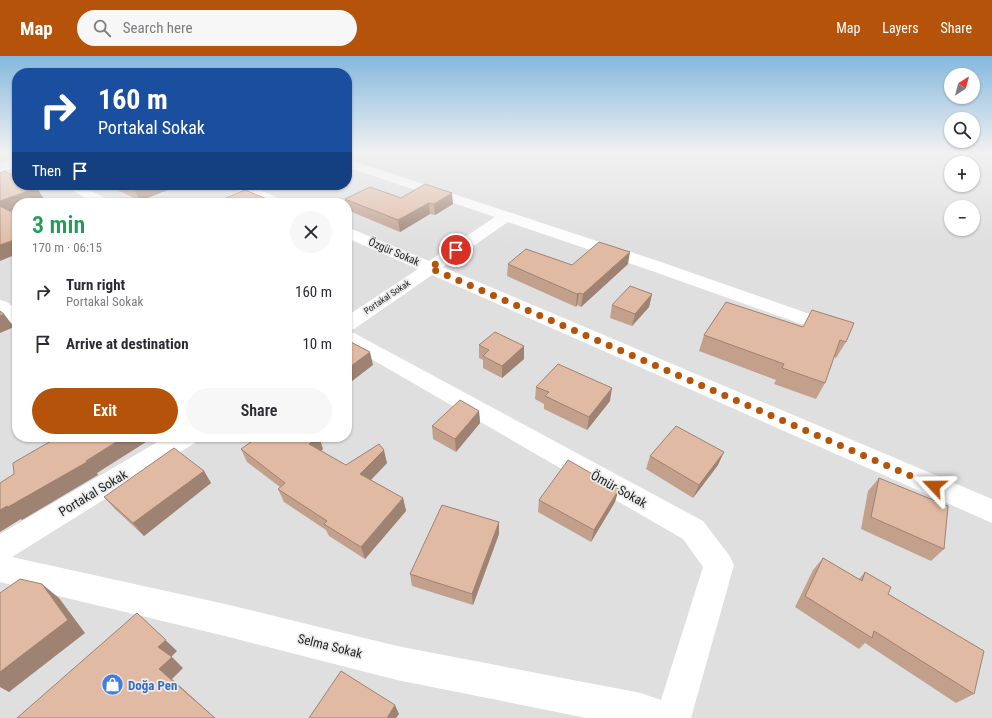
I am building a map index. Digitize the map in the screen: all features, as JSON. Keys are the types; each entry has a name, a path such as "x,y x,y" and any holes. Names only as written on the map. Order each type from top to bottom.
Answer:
{"main road":[{"path":"407,183 655,266 843,332"},
{"path":"80,190 95,198"},
{"path":"248,190 266,198"},
{"name":"Portakal Sokak","path":"352,322 507,216"},
{"name":"Özgür Sokak","path":"352,234 992,510"},
{"path":"0,306 12,315"},
{"name":"Ömür Sokak","path":"352,340 693,530 719,565 673,718"},
{"name":"Portakal Sokak","path":"0,549 172,442"},
{"name":"Selma Sokak","path":"0,568 225,620 397,663 641,711 660,718"}],"building":[{"path":"0,183 12,183 12,190 31,190 0,201"},
{"path":"425,184 452,193 434,204 429,203 398,220 352,202 352,198 347,198 370,187 401,198"},
{"path":"245,190 264,198 226,198"},
{"path":"0,206 12,212 12,241 0,245"},
{"path":"599,242 630,252 583,294 577,294 508,264 526,249 572,265"},
{"path":"630,286 652,294 635,314 612,305"},
{"path":"726,302 803,327 812,310 854,323 846,342 840,340 825,383 782,368 784,364 704,335"},
{"path":"495,332 524,346 502,366 483,356 489,350 479,345"},
{"path":"352,343 370,352 352,365"},
{"path":"558,364 612,388 589,417 545,396 549,392 536,387"},
{"path":"460,400 479,411 455,439 432,426"},
{"path":"676,426 724,452 699,485 650,456"},
{"path":"49,442 116,442 86,461 87,462 8,507 7,506 0,510 0,483 14,474 13,463"},
{"path":"251,442 312,442 309,444 346,465 379,444 384,450 360,474 403,498 361,547 324,524 327,521 278,489 285,483 241,449"},
{"path":"174,448 204,471 133,523 104,497"},
{"path":"568,460 619,489 594,530 539,500"},
{"path":"879,478 948,506 944,549 871,517"},
{"path":"442,505 499,522 472,594 410,574"},
{"path":"823,558 862,581 865,572 891,587 888,594 984,651 974,694 874,631 872,638 805,596"},
{"path":"20,579 42,584 68,620 0,672 0,593"},
{"path":"137,613 166,640 158,647 172,657 159,669 215,718 17,718"},
{"path":"341,671 395,705 387,718 309,718"}],"place":[{"name":"Doğa Pen","path":"113,685"}],"route":[{"path":"456,250 430,268 934,486"}]}
